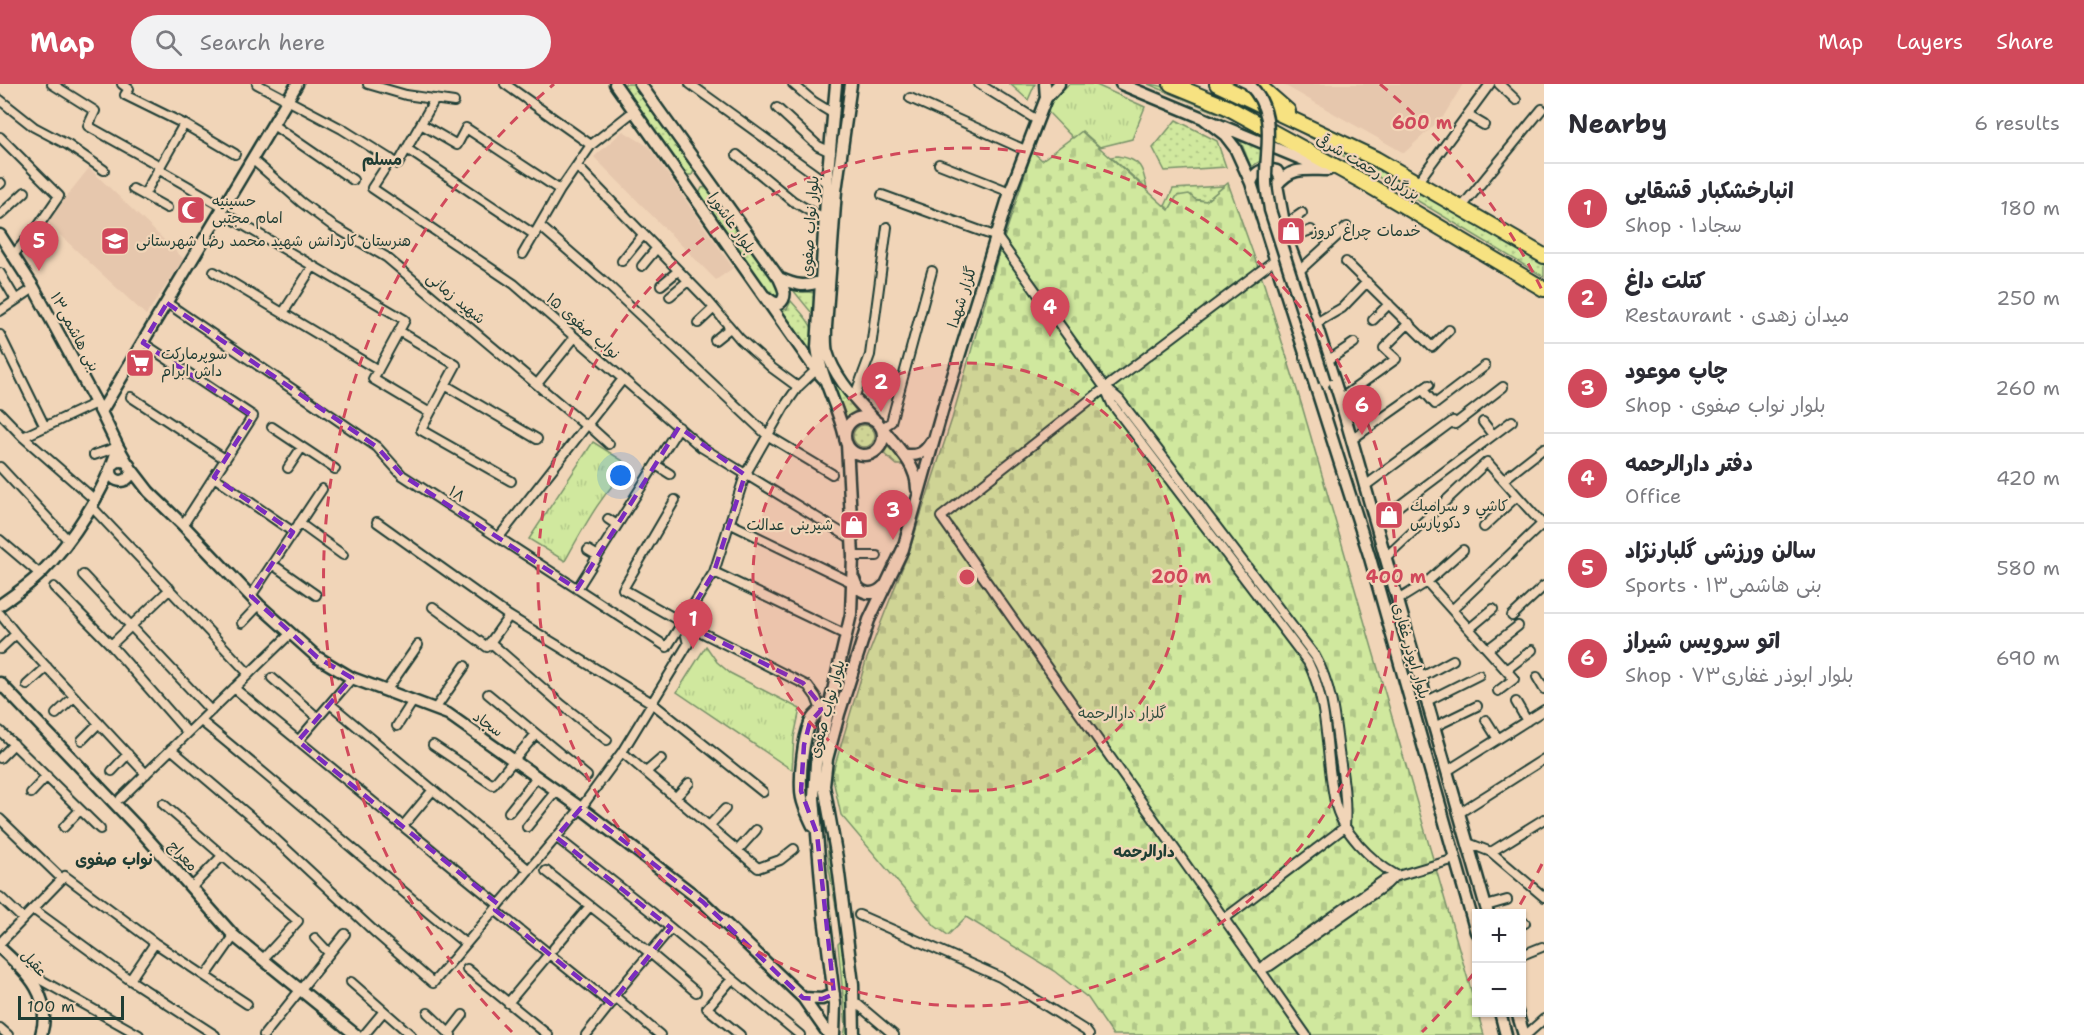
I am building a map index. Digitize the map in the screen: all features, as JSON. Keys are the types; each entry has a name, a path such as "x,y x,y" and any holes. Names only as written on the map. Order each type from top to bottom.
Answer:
{"highway":[{"name":"بزرگراه رحمت شرقی","path":"1171,84 1227,107 1360,180 1484,256 1544,289"},
{"name":"بزرگراه رحمت شرقی","path":"1217,84 1376,159 1544,256"},
{"path":"1257,84 1309,127"}],"main road":[{"path":"99,407 143,343 297,84"},
{"name":"بلوار عاشورا","path":"615,84 824,379"},
{"name":"بلوار عاشورا","path":"640,84 779,278"},
{"name":"بلوار نواب صفوی","path":"836,84 834,114 837,141 826,327 827,350 831,361 854,398 874,419"},
{"name":"بلوار نواب صفوی","path":"834,1035 836,1017 826,936 814,780 826,707 851,614 853,556 846,440 842,422 824,379 817,347 831,152 837,141 851,84"},
{"name":"گلزار شهدا","path":"1045,84 1046,98"},
{"name":"گلزار شهدا","path":"916,508 943,408 1010,192 1046,98 1059,84"},
{"path":"1121,84 1328,170 1360,180"},
{"path":"1249,84 1260,97 1267,114 1266,184 1270,210 1325,382 1339,397"},
{"name":"بلوار ابوذر غفاری","path":"1203,118 1226,135 1235,148 1251,183 1370,558 1472,918"},
{"path":"1251,183 1254,175 1266,169 1277,171 1281,179 1297,171 1328,170"},
{"path":"688,186 705,174"},
{"name":"بلوار ابوذر غفاری","path":"1281,179 1277,185 1283,225 1339,397 1487,909"},
{"name":"بنی هاشمی۱۳","path":"0,235 34,288 129,466 149,492"},
{"path":"779,278 794,285 809,286 821,281"},
{"path":"761,292 773,303 782,302 785,293 779,278"},
{"path":"903,454 916,456 927,450 943,408"},
{"path":"882,428 883,440 878,450 872,453 861,454 850,449 846,440 848,426 852,422 863,417 874,419 882,428 903,454 915,473 916,508"},
{"path":"118,447 112,468 113,475 149,492"},
{"path":"0,605 40,574 68,540 96,500 115,463 121,461 129,466 131,471 129,477 121,480 96,500"},
{"name":"سجاد","path":"149,492 259,605 317,657 352,678 448,714 581,808 703,902 803,998 829,1035"},
{"name":"بلوار نواب صفوی","path":"854,1035 855,1002 847,933 824,786 825,774 839,714 869,620 897,565 916,508"},
{"path":"853,579 859,590 876,593 883,588 897,565"},
{"path":"851,614 856,609 862,608 867,612 869,620"},
{"name":"معراج","path":"0,683 132,821 234,936 357,1035"},
{"path":"1411,706 1427,701"},
{"path":"826,936 847,933"},
{"name":"عقیل","path":"0,948 22,968 38,988 45,1011 45,1023 41,1035"},
{"path":"803,998 822,999 834,994"},
{"path":"1501,1017 1506,1035"},
{"path":"1519,1017 1525,1035"}],"street":[{"path":"52,84 95,111 88,126 159,168 286,250 405,320 373,379 430,413"},
{"path":"122,84 129,89 125,95 184,124 235,154"},
{"path":"257,84 342,129 398,164 435,99"},
{"path":"368,84 406,95 454,102"},
{"path":"505,84 591,145"},
{"path":"690,84 827,183"},
{"path":"793,84 814,102 834,114"},
{"path":"979,84 1037,120"},
{"path":"1417,183 1490,84"},
{"path":"1499,84 1516,100"},
{"path":"910,98 1025,150"},
{"path":"0,100 34,127 68,145 104,171"},
{"path":"777,108 818,146 831,152"},
{"path":"1461,208 1542,109"},
{"path":"524,254 560,190 591,145 634,111"},
{"path":"1467,115 1484,125"},
{"path":"144,195 184,124"},
{"path":"421,124 456,145 466,128 560,190"},
{"path":"273,125 353,180"},
{"path":"0,137 59,196 39,225 14,254"},
{"path":"407,149 535,235"},
{"path":"736,155 793,201 825,220"},
{"name":"شهید زمانی","path":"252,159 301,202 333,226 386,256 609,444"},
{"name":"نواب صفوی ۱۵","path":"391,159 372,188 514,284 701,447 852,539"},
{"path":"939,164 1010,192"},
{"path":"577,166 714,308 730,328 772,368 798,387"},
{"path":"133,189 167,208"},
{"path":"0,215 25,192"},
{"path":"882,195 997,237 1105,388 1112,404 1308,662 1324,709 1335,804 1345,827 1374,861 1395,875"},
{"path":"1283,225 1302,213"},
{"path":"540,226 609,285 767,435 832,474"},
{"path":"854,398 870,355 887,227"},
{"path":"1299,271 1347,227"},
{"path":"1287,239 1311,230"},
{"path":"622,261 643,236"},
{"path":"642,267 656,249"},
{"path":"1276,259 1105,388 941,517 1305,1035"},
{"path":"1346,262 1432,347 1449,330"},
{"path":"283,313 313,266"},
{"path":"661,285 678,271"},
{"path":"214,272 378,370"},
{"path":"882,428 891,422 932,272"},
{"path":"0,273 16,300"},
{"path":"670,296 688,281"},
{"path":"1316,323 1342,308 1367,282"},
{"path":"0,311 34,288"},
{"name":"۱۸","path":"167,303 377,447 402,475 667,647 683,623"},
{"path":"1373,320 1389,304"},
{"path":"698,323 714,308"},
{"path":"1339,397 1396,359 1384,348 1409,323"},
{"path":"715,340 730,328"},
{"path":"399,331 456,364 421,429 511,481"},
{"path":"0,335 45,427"},
{"path":"537,384 575,337"},
{"path":"143,343 219,396 253,416 183,525"},
{"path":"1327,361 1354,343"},
{"path":"1351,440 1425,387 1435,404 1485,366"},
{"path":"171,749 258,823 434,983 581,808 622,753 688,644 683,623 714,572 745,475 798,387 816,370"},
{"path":"499,537 623,379"},
{"path":"445,385 537,439"},
{"path":"1365,486 1453,421 1455,424 1503,387"},
{"path":"131,397 225,459"},
{"path":"24,437 99,407"},
{"path":"0,413 96,500 170,590 249,674"},
{"path":"1376,523 1512,421"},
{"path":"1483,422 1493,435"},
{"path":"272,427 335,469"},
{"path":"577,589 679,427"},
{"path":"94,455 118,447"},
{"path":"288,468 302,447"},
{"path":"1503,480 1544,448"},
{"path":"1386,558 1487,462 1541,523"},
{"path":"656,465 670,474"},
{"path":"0,467 68,540"},
{"path":"214,477 293,532"},
{"path":"251,596 322,489"},
{"path":"628,489 636,495"},
{"path":"1484,527 1517,496"},
{"path":"675,500 623,589 683,623 808,686 826,707"},
{"path":"1452,610 1541,523 1544,512"},
{"path":"608,519 617,525"},
{"path":"377,522 509,616 652,703 763,792"},
{"path":"299,523 343,555"},
{"path":"729,523 804,561 853,579"},
{"path":"0,540 40,574"},
{"path":"588,550 598,556"},
{"path":"1398,600 1427,582 1463,550"},
{"path":"853,556 877,556"},
{"path":"272,564 316,595"},
{"path":"714,572 846,635"},
{"path":"83,575 211,711"},
{"path":"1427,582 1514,679 1498,691"},
{"path":"1512,616 1544,586"},
{"path":"54,587 111,645 188,734"},
{"path":"111,645 170,590"},
{"path":"242,623 259,605"},
{"path":"434,607 488,644 607,740"},
{"path":"1469,629 1493,609"},
{"path":"0,614 146,774"},
{"path":"488,644 509,616"},
{"path":"1488,650 1518,626"},
{"path":"0,649 16,634"},
{"path":"121,798 290,634"},
{"path":"386,691 418,645"},
{"path":"1506,670 1532,650"},
{"path":"1420,678 1453,660"},
{"path":"435,709 465,666"},
{"path":"27,685 47,667"},
{"path":"1427,701 1479,675"},
{"path":"1537,676 1544,689"},
{"path":"272,678 318,718"},
{"path":"298,741 352,678"},
{"path":"234,688 403,826 497,907 660,1035"},
{"path":"489,694 587,777"},
{"path":"56,714 74,696"},
{"path":"397,726 413,701"},
{"path":"1516,702 1527,721"},
{"path":"330,704 529,870"},
{"path":"1434,727 1477,706"},
{"path":"1447,771 1544,710"},
{"path":"1486,720 1498,739"},
{"path":"201,721 286,790 373,868 466,944"},
{"path":"82,740 99,723"},
{"path":"0,731 100,829"},
{"path":"433,745 493,784 536,734"},
{"path":"0,758 14,744"},
{"path":"622,753 758,868 780,860 794,849"},
{"path":"112,771 128,754"},
{"path":"646,772 661,759"},
{"path":"1459,813 1544,759"},
{"path":"31,793 46,777"},
{"path":"509,813 537,777"},
{"path":"676,797 688,783"},
{"path":"403,826 432,791"},
{"path":"527,827 556,791"},
{"path":"163,804 298,921 263,960"},
{"path":"709,826 725,809"},
{"path":"64,827 80,810"},
{"path":"0,819 62,879"},
{"path":"1491,852 1544,819"},
{"path":"1224,919 1345,827"},
{"path":"738,850 756,830"},
{"path":"556,837 671,928 800,1035"},
{"path":"1468,843 1491,852 1544,897"},
{"path":"191,888 222,856"},
{"path":"1260,970 1374,887 1395,875 1455,859"},
{"path":"546,871 696,992"},
{"path":"0,943 65,876 155,943 247,1004"},
{"path":"0,897 23,919"},
{"path":"1489,909 1507,900"},
{"path":"508,1003 590,906"},
{"path":"33,909 130,980 215,1035"},
{"path":"859,915 1000,977 1089,1035"},
{"path":"586,1035 671,928"},
{"path":"265,1034 345,934"},
{"path":"206,976 234,936"},
{"path":"315,938 329,953"},
{"path":"130,980 155,943"},
{"path":"1526,953 1542,947"},
{"path":"22,968 139,1035"},
{"path":"467,969 548,1035"},
{"path":"732,979 707,1008 740,1035"},
{"path":"351,982 411,1035"},
{"path":"855,1002 894,1035"},
{"path":"357,1035 384,1011"},
{"path":"428,1013 450,1034 463,1015"},
{"path":"1525,1035 1544,1019"},
{"path":"0,1028 8,1035"}],"highlighted area":[{"path":"167,303 377,447 402,475 577,589 679,427 745,475 714,572 683,623 803,683 819,703 821,710 810,722 804,745 801,791 817,834 834,994 822,999 803,998 703,902 581,808 556,837 671,928 611,1004 495,910 499,905 298,741 352,678 317,657 251,596 293,532 214,477 253,416 143,343"}],"shaded area":[{"path":"1282,84 1463,84 1443,117 1404,153"},
{"path":"623,131 648,146 733,268 716,280 594,157"},
{"name":"هنرستان کاردانش شهید محمد رضا شهرستانی","path":"89,168 184,259 146,315 46,222"}],"green space":[{"path":"622,84 634,84 695,168 692,175 686,175"},
{"path":"1010,84 1035,84 1028,100"},
{"path":"1069,84 1094,84 1145,107 1132,139 1100,147 1082,131 1073,138 1047,111 1055,97"},
{"path":"1148,84 1159,85 1188,95 1261,131"},
{"path":"1273,113 1380,169 1544,263 1544,277 1337,152 1274,118"},
{"path":"1176,120 1217,141 1226,167 1165,171 1153,148"},
{"name":"گلزار دارالرحمه","path":"1081,131 1169,210 1177,196 1189,194 1196,200 1206,201 1228,183 1264,284 1302,406 1472,994 1472,1017 1479,1017 1484,1035 1113,1035 1088,998 1054,971 966,917 948,935 935,926 841,815 832,775 866,661 909,551 952,419 996,263 1031,155 1034,153 1042,160"},
{"path":"1239,137 1262,147 1260,161 1251,167"},
{"path":"1111,157 1131,159 1140,166 1147,189"},
{"path":"1224,186 1206,201 1177,196 1169,210 1165,206 1173,189"},
{"path":"706,187 710,188 771,274 782,292 778,298 769,295 706,203 700,192"},
{"path":"793,290 815,293 815,317"},
{"path":"791,301 812,329 814,343 812,350 809,351 780,311 787,309"},
{"path":"831,377 857,412 847,419"},
{"path":"864,425 872,428 875,436 872,444 864,447 856,444 853,436 856,428"},
{"path":"593,442 631,466 602,499 565,561 529,539"},
{"path":"888,447 904,462 904,465 897,465 883,453"},
{"path":"706,646 717,662 730,673 800,709 794,737 792,770 677,692"},
{"path":"825,810 842,922 839,923 829,869"},
{"path":"840,942 851,995 852,1035 844,1035 846,1026 838,944"}],"place":[{"name":"حسینیه امام مجتبی","path":"191,210"},
{"name":"خدمات چراغ کروز","path":"1291,231"},
{"name":"هنرستان کاردانش شهید محمد رضا شهرستانی","path":"115,241"},
{"name":"سالن ورزشی گلبارنژاد","path":"39,271"},
{"name":"دفتر دارالرحمه","path":"1050,337"},
{"name":"سوپرمارکت داش ابرام","path":"140,363"},
{"name":"کتلت داغ","path":"881,412"},
{"name":"اتو سرویس شیراز","path":"1362,435"},
{"name":"كاشي و سراميك دكوپارس","path":"1389,515"},
{"name":"شیرینی عدالت","path":"854,525"},
{"name":"چاپ موعود","path":"893,540"},
{"name":"انبارخشکبار قشقایی","path":"693,649"}],"district":[{"name":"مسلم","path":"382,159"},
{"name":"دارالرحمه","path":"1144,851"},
{"name":"نواب صفوی","path":"114,859"}]}
